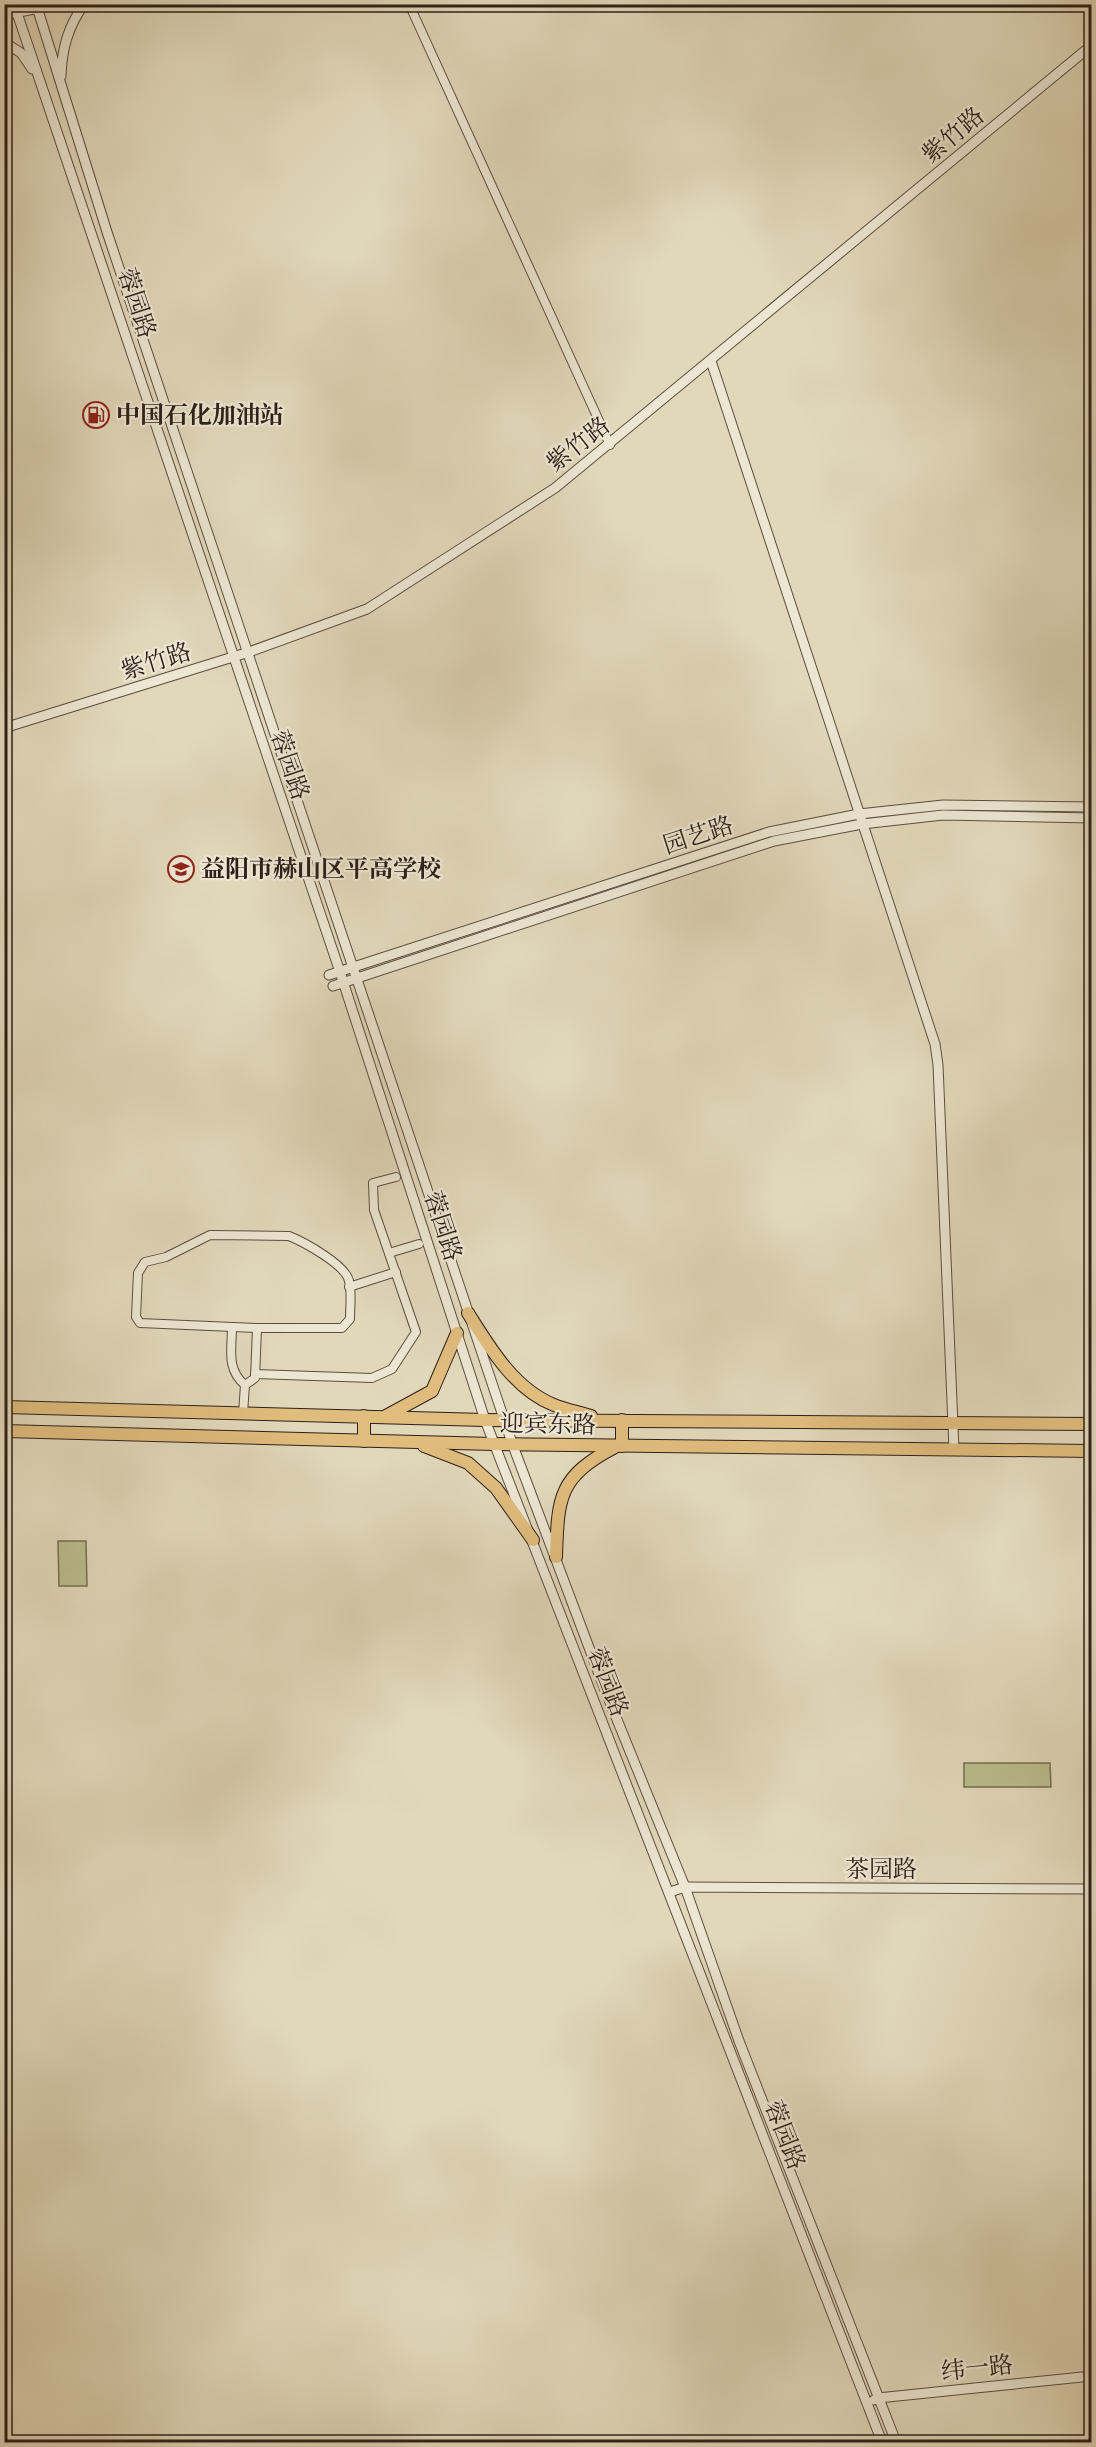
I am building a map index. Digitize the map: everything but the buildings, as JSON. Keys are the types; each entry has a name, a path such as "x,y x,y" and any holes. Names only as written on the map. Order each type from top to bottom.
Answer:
{"highway":[{"path":"468,1313 494,1355 524,1386 553,1405 606,1420"},
{"path":"386,1416 432,1391 457,1333"},
{"name":"迎宾东路","path":"4,1407 485,1420 1092,1424"},
{"path":"364,1416 364,1441"},
{"path":"556,1557 557,1513 567,1481 589,1460 619,1446 622,1420"},
{"name":"迎宾东路","path":"4,1431 494,1444 1092,1451"},
{"path":"414,1442 468,1463 496,1488 533,1540"}],"street":[{"path":"4,15 15,9 59,4"},
{"path":"60,81 62,54 70,23 84,4"},
{"path":"409,4 610,445"},
{"name":"蓉园路","path":"37,7 111,243 512,1443 605,1690 685,1887 739,2041 896,2442"},
{"name":"蓉园路","path":"15,9 340,972 485,1420 882,2442"},
{"path":"4,42 21,53 41,83"},
{"name":"紫竹路","path":"6,728 249,652 367,609 555,488 610,445 1092,45"},
{"path":"711,361 935,1044 938,1065 954,1450"},
{"path":"4,717 6,728"},
{"name":"园艺路","path":"329,975 770,832 943,805 1092,807"},
{"name":"园艺路","path":"333,986 749,848 861,819 943,815 1092,818"},
{"path":"255,1374 372,1378 392,1369 416,1332 374,1210 373,1183 396,1177"},
{"path":"210,1236 289,1236 341,1267 349,1279 350,1319 342,1328 232,1327 140,1323 136,1317 138,1273 145,1262 165,1257 210,1236"},
{"path":"389,1253 419,1244"},
{"path":"350,1287 396,1272"},
{"path":"232,1327 231,1367 236,1378 244,1384"},
{"path":"244,1384 255,1378 257,1328"},
{"path":"243,1413 244,1384"},
{"name":"茶园路","path":"670,1892 685,1887 1092,1889"},
{"name":"纬一路","path":"868,2404 878,2398 1092,2376"}],"green space":[{"path":"58,1541 86,1541 87,1586 59,1586"},
{"path":"964,1763 1050,1763 1051,1787 964,1787"}],"place":[{"name":"中国石化加油站","path":"96,415"},
{"name":"益阳市赫山区平高学校","path":"181,869"}]}
